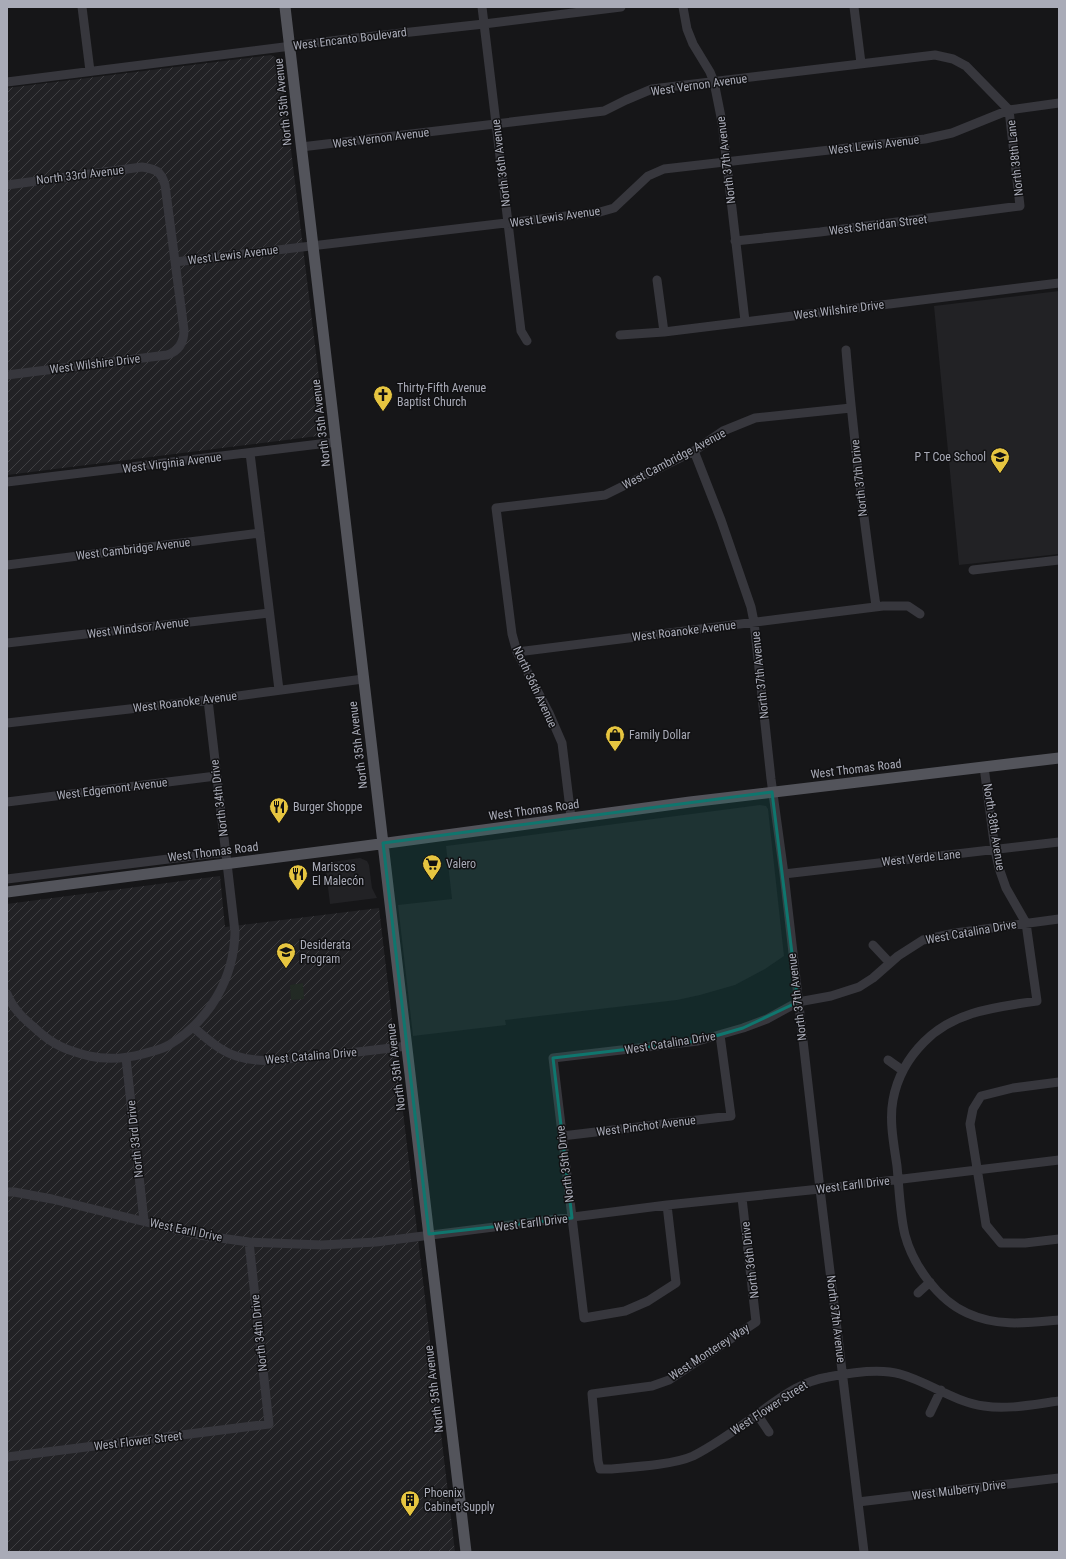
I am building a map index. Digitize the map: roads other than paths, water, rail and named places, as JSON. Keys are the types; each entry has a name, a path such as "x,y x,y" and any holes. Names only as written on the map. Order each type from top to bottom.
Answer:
{"main road":[{"name":"North 35th Avenue","path":"285,7 466,1552"},
{"name":"West Thomas Road","path":"10,891 772,792 1059,758"}],"street":[{"path":"82,7 90,72"},
{"name":"North 36th Avenue","path":"482,7 521,331 528,341"},
{"name":"West Encanto Boulevard","path":"7,82 347,39 621,7"},
{"name":"North 37th Avenue","path":"683,7 687,28 693,44 710,72 714,82 722,122 745,321"},
{"path":"854,7 861,63"},
{"name":"West Vernon Avenue","path":"301,147 604,111 652,89 935,55 953,60 966,66 1009,110"},
{"name":"West Lewis Avenue","path":"175,262 600,212 614,208 648,176 664,169 925,139 952,133 1009,110 1059,103"},
{"name":"North 38th Lane","path":"1009,110 1020,206"},
{"name":"North 33rd Avenue","path":"7,185 142,168 153,169 162,175 166,185 175,262"},
{"name":"West Sheridan Street","path":"735,241 820,232 1020,206"},
{"name":"West Wilshire Drive","path":"7,375 167,355 175,352 180,346 184,337 184,330 175,262"},
{"path":"657,280 664,332"},
{"name":"West Wilshire Drive","path":"620,336 664,332 1059,283"},
{"name":"North 37th Drive","path":"846,350 864,519 876,606"},
{"name":"West Cambridge Avenue","path":"496,508 605,494 694,451 723,432 755,418 851,408"},
{"name":"West Virginia Avenue","path":"7,482 336,442"},
{"name":"North 37th Avenue","path":"694,451 721,520 751,607 754,622 772,792 784,874 864,1552"},
{"path":"250,453 279,690"},
{"name":"North 36th Avenue","path":"496,508 512,634 517,652 562,743 571,818"},
{"name":"West Cambridge Avenue","path":"7,565 260,533"},
{"path":"973,570 1059,560"},
{"name":"West Roanoke Avenue","path":"517,652 876,606 908,606 920,614"},
{"name":"West Windsor Avenue","path":"7,643 269,612"},
{"name":"West Roanoke Avenue","path":"7,723 208,700 363,679"},
{"name":"North 34th Drive","path":"193,1027 208,1011 227,977 235,947 234,921 226,864 208,700"},
{"name":"North 38th Avenue","path":"902,1070 924,1042 953,1020 988,1008 1037,1001 1026,923 1006,888 995,850 984,767"},
{"name":"West Edgemont Avenue","path":"7,802 216,776"},
{"name":"West Verde Lane","path":"784,874 1059,842"},
{"name":"West Thomas Road","path":"10,891 10,879 225,852"},
{"name":"West Catalina Drive","path":"553,1058 698,1041 720,1035 767,1019 798,1002 831,996 860,987 873,978 889,962 923,940 955,933 1059,919"},
{"path":"874,945 889,962"},
{"path":"7,994 9,1006 59,1047 103,1059 126,1058 168,1046 193,1027"},
{"name":"West Catalina Drive","path":"193,1027 210,1042 227,1053 258,1061 326,1056 407,1046"},
{"name":"West Pinchot Avenue","path":"562,1136 731,1116 720,1035"},
{"name":"North 33rd Drive","path":"126,1058 144,1221"},
{"name":"North 35th Drive","path":"553,1058 584,1318 625,1311 648,1301 676,1283 667,1205"},
{"path":"888,1060 902,1070 892,1100 892,1129 905,1235 918,1266 942,1296 967,1313 995,1322 1023,1324 1059,1320"},
{"path":"1059,1082 1013,1088 981,1096 973,1109 970,1124 986,1225 1001,1243 1025,1244 1059,1240"},
{"name":"West Earll Drive","path":"7,1192 52,1199 199,1235 249,1242 322,1245 376,1242 429,1234 572,1218 667,1205 742,1198 1059,1160"},
{"name":"North 36th Drive","path":"742,1198 756,1322"},
{"name":"North 34th Drive","path":"249,1242 269,1424"},
{"path":"918,1293 930,1282"},
{"name":"West Monterey Way","path":"600,1468 598,1462 592,1394 652,1386 669,1380 756,1322"},
{"name":"West Flower Street","path":"600,1468 610,1469 683,1460 704,1450 802,1385 814,1380 864,1371 899,1373 941,1390 962,1401 984,1406 1008,1407 1059,1401"},
{"path":"930,1413 941,1390"},
{"path":"757,1414 769,1432"},
{"name":"West Flower Street","path":"7,1457 269,1424"},
{"name":"West Mulberry Drive","path":"858,1502 1059,1478"}],"place":[{"name":"Thirty-Fifth Avenue Baptist Church","path":"383,412"},
{"name":"P T Coe School","path":"1000,474"},
{"name":"Family Dollar","path":"615,752"},
{"name":"Burger Shoppe","path":"279,824"},
{"name":"Valero","path":"432,881"},
{"name":"Mariscos El Malecón","path":"298,891"},
{"name":"Desiderata Program","path":"286,969"},
{"name":"Phoenix Cabinet Supply","path":"410,1517"}]}
